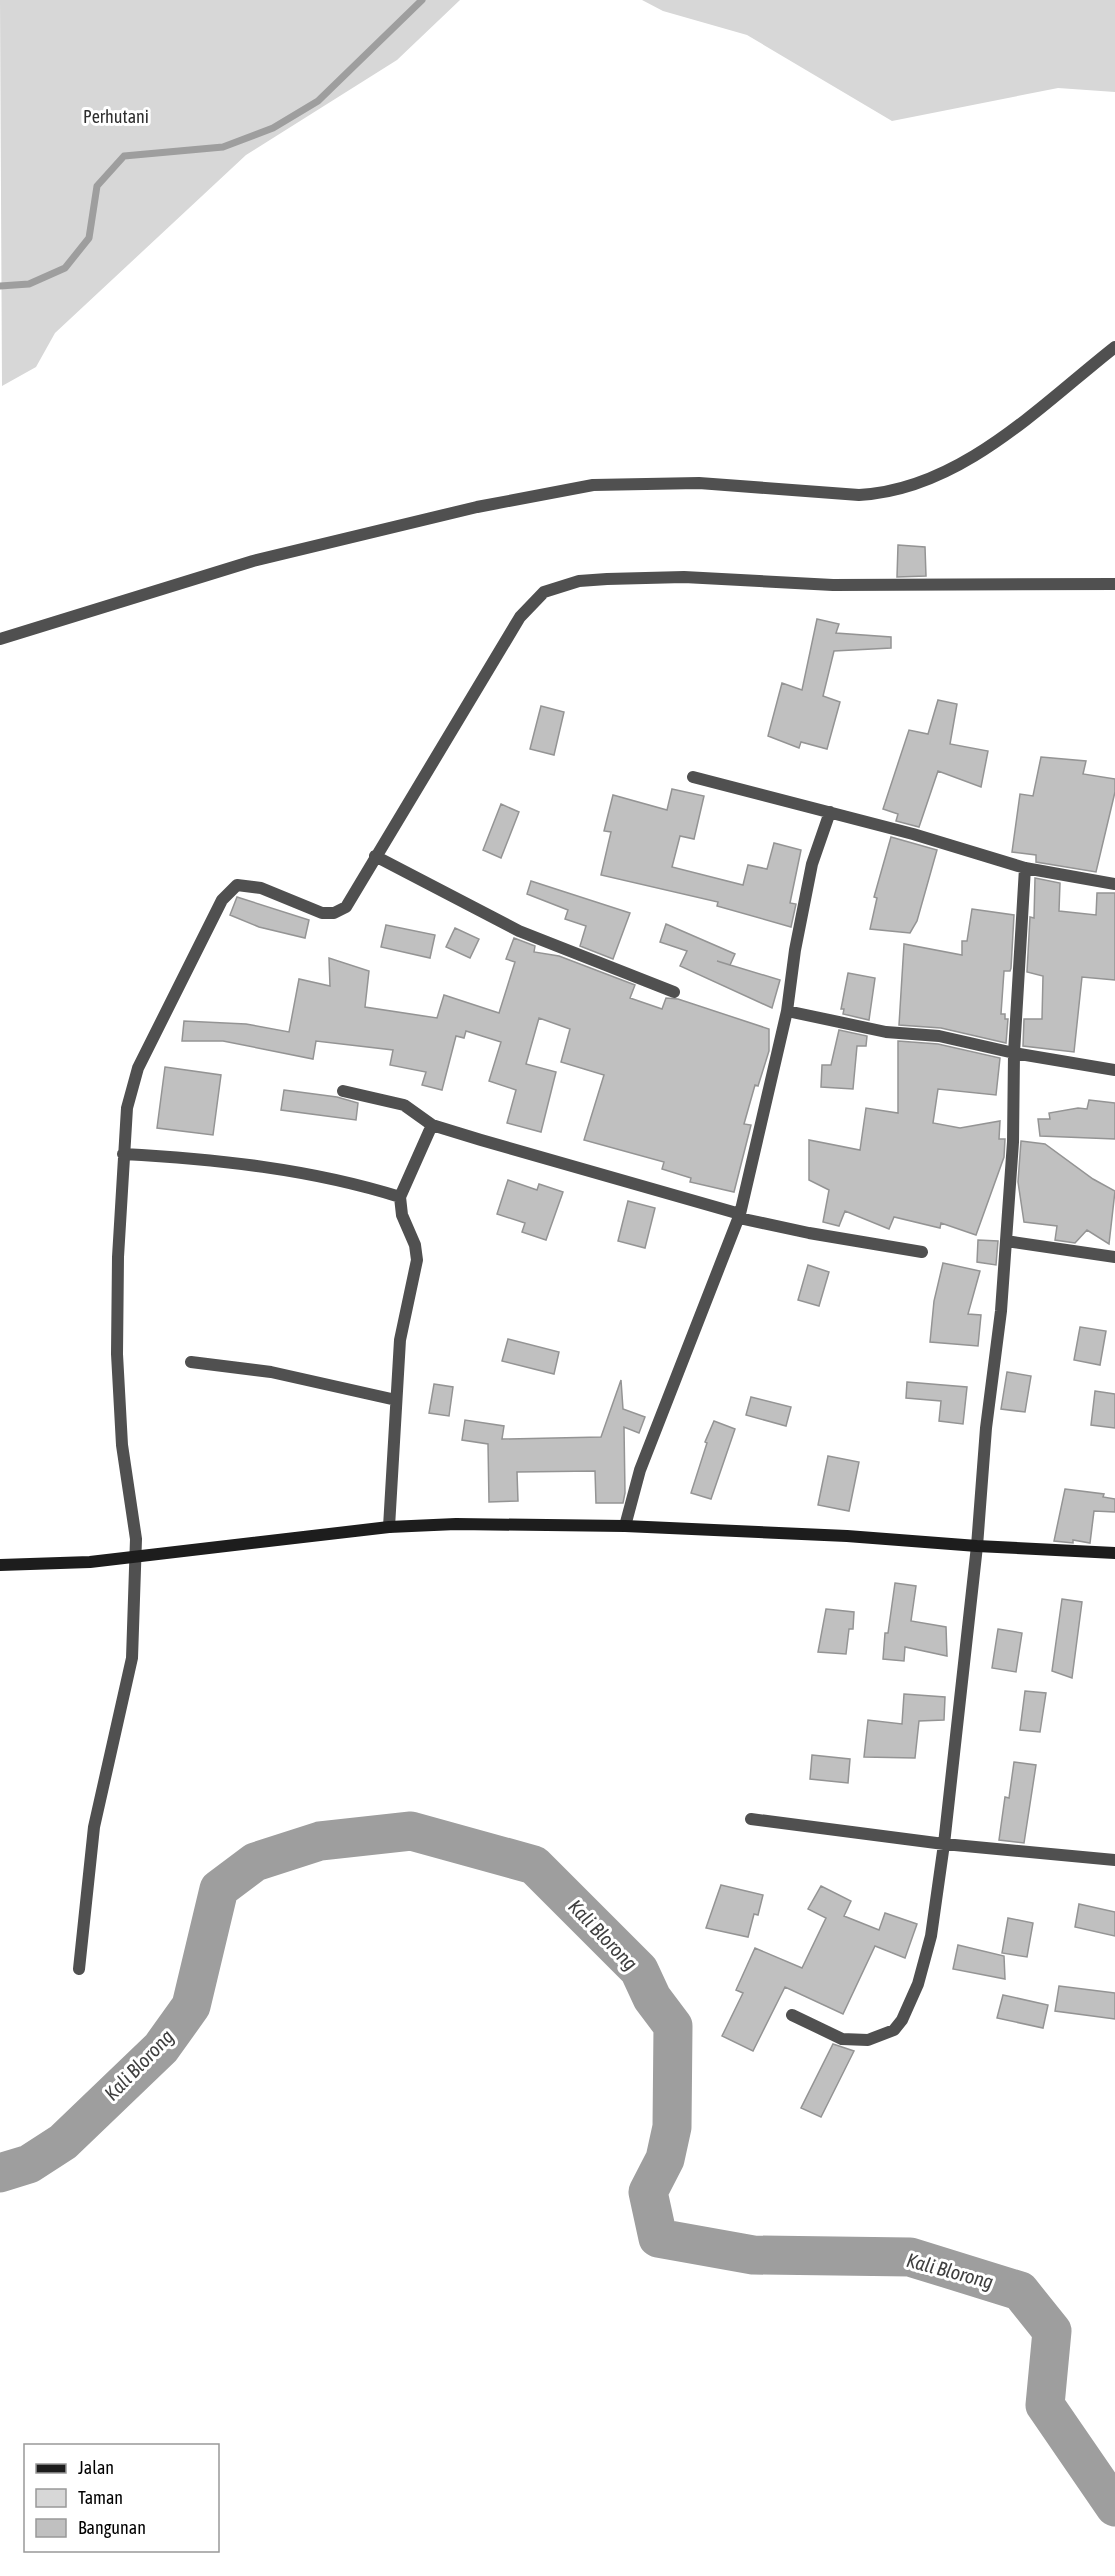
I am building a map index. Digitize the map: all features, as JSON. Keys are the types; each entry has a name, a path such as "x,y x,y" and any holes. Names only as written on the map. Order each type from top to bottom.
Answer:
{"street":[{"path":"0,639 253,561 477,507 593,485 699,483 860,495 880,494 903,488 969,460 1115,346"},
{"path":"79,1969 94,1827 132,1658 136,1556 134,1519 122,1444 117,1368 118,1257 123,1154 128,1108 138,1068 184,971 222,900 237,885 250,885 322,913 334,913 346,907 519,617 544,592 560,585 607,579 684,577 833,585 1115,584"},
{"path":"693,777 830,812 1025,868 1115,884"},
{"path":"625,1526 640,1470 663,1419 739,1216 787,1011 795,950 810,874 830,812"},
{"path":"375,856 519,932 674,992"},
{"path":"792,2015 842,2039 868,2040 894,2030 902,2020 918,1984 932,1936 977,1546 985,1439 1001,1311 1013,1142 1014,1053 1025,868"},
{"path":"787,1011 894,1034 958,1039 1014,1053 1115,1070"},
{"path":"343,1091 404,1105 432,1125 739,1216 809,1233 922,1252"},
{"path":"389,1527 400,1340 417,1260 415,1245 402,1215 400,1197 432,1125"},
{"path":"123,1154 228,1161 359,1186 400,1197"},
{"path":"1006,1241 1115,1257"},
{"path":"191,1362 270,1372 396,1400"},
{"path":"0,1565 90,1562 389,1527 524,1523 847,1536 1115,1553"},
{"path":"751,1819 944,1844 1115,1860"}],"green space":[{"name":"Perhutani","path":"0,0 460,0 397,60 246,155 55,333 36,367 2,386"},
{"path":"642,0 1115,0 1115,92 1058,88 892,121 747,35 663,11"}],"building":[{"path":"898,545 925,547 926,576 897,577"},
{"path":"817,619 839,624 836,633 891,637 891,648 834,651 823,696 840,702 827,749 801,742 799,748 768,736 782,683 802,690"},
{"path":"938,700 957,704 950,744 988,751 981,787 938,771 919,827 896,821 898,814 883,809 909,730 928,734"},
{"path":"541,706 564,712 554,755 530,749"},
{"path":"1041,757 1086,761 1083,774 1115,779 1115,792 1096,872 1036,862 1036,855 1012,852 1020,794 1033,796"},
{"path":"672,789 704,796 694,839 680,836 672,867 743,885 748,865 767,869 774,843 801,850 790,903 796,904 791,927 717,906 718,902 601,875 611,832 604,831 613,795 667,810"},
{"path":"501,804 519,812 501,858 483,850"},
{"path":"891,837 937,850 917,921 910,933 870,929 877,898 874,897"},
{"path":"1035,878 1060,883 1059,911 1096,915 1097,893 1115,893 1115,980 1082,977 1074,1052 1023,1046 1024,1019 1042,1019 1043,976 1027,972 1030,917 1034,918"},
{"path":"531,881 630,913 613,959 580,946 586,926 565,919 568,910 527,894"},
{"path":"237,897 309,920 305,938 259,927 230,915"},
{"path":"972,909 1014,915 1011,968 1010,971 1004,971 1001,1014 1005,1014 1005,1019 1008,1019 1006,1043 941,1028 899,1025 904,944 962,955 962,941 967,941"},
{"path":"666,924 735,954 730,965 780,980 772,1008 680,966 687,951 660,942"},
{"path":"386,925 435,935 430,958 381,947"},
{"path":"455,928 479,939 470,958 446,947"},
{"path":"514,938 535,946 534,952 559,956 635,985 630,998 662,1009 666,998 678,999 769,1029 769,1051 758,1086 755,1085 744,1124 751,1125 734,1192 690,1182 691,1178 662,1169 664,1162 584,1140 604,1075 561,1062 570,1029 539,1018 526,1064 556,1072 541,1132 507,1123 516,1090 489,1081 501,1042 466,1031 464,1038 456,1036 442,1090 422,1085 426,1072 390,1065 393,1050 316,1041 313,1059 223,1041 182,1041 184,1021 246,1024 289,1032 299,979 330,986 329,958 369,971 365,1007 437,1018 444,995 499,1013 515,962 506,959"},
{"path":"848,973 875,978 869,1020 843,1014 844,1009 841,1009"},
{"path":"839,1030 867,1036 866,1046 857,1046 853,1089 821,1087 822,1065 831,1065"},
{"path":"898,1041 938,1044 1000,1058 996,1095 938,1089 933,1123 960,1128 1000,1121 999,1139 1005,1139 1004,1157 976,1235 941,1223 940,1228 894,1217 889,1229 845,1211 839,1226 823,1222 829,1190 809,1180 809,1140 860,1150 866,1108 898,1113"},
{"path":"165,1067 221,1075 213,1135 157,1128"},
{"path":"284,1090 337,1097 358,1103 356,1120 281,1110"},
{"path":"1089,1100 1115,1103 1115,1139 1040,1136 1038,1119 1050,1119 1049,1113 1078,1108 1087,1109"},
{"path":"1021,1141 1045,1144 1093,1179 1115,1191 1109,1244 1087,1230 1075,1243 1055,1240 1057,1226 1024,1222 1018,1182"},
{"path":"508,1180 537,1190 539,1184 563,1192 546,1240 522,1232 525,1223 497,1214"},
{"path":"628,1201 655,1208 645,1248 618,1241"},
{"path":"978,1240 998,1241 996,1265 977,1262"},
{"path":"943,1263 980,1271 968,1314 981,1315 978,1346 930,1342 934,1301"},
{"path":"808,1265 829,1272 819,1306 798,1300"},
{"path":"1080,1327 1106,1331 1100,1365 1074,1360"},
{"path":"508,1339 559,1352 554,1374 502,1361"},
{"path":"1007,1372 1031,1376 1025,1412 1001,1409"},
{"path":"621,1380 623,1409 645,1417 639,1433 624,1427 625,1493 623,1503 596,1503 595,1471 517,1472 518,1501 489,1502 488,1444 462,1440 465,1420 504,1426 502,1439 601,1437"},
{"path":"907,1382 967,1387 963,1424 939,1421 941,1401 906,1398"},
{"path":"434,1384 453,1387 449,1416 429,1413"},
{"path":"1095,1391 1115,1394 1115,1428 1091,1425"},
{"path":"751,1397 791,1407 786,1426 746,1415"},
{"path":"714,1421 735,1429 711,1499 691,1493 707,1443 705,1442"},
{"path":"828,1456 859,1462 849,1511 818,1505"},
{"path":"1065,1489 1104,1494 1103,1497 1115,1499 1115,1512 1094,1511 1090,1543 1073,1540 1073,1543 1054,1541"},
{"path":"895,1583 916,1586 911,1621 946,1627 947,1656 905,1647 904,1661 883,1659 885,1633 888,1633"},
{"path":"1062,1599 1082,1602 1072,1678 1052,1671"},
{"path":"826,1609 854,1612 853,1629 849,1629 846,1654 818,1652"},
{"path":"998,1629 1022,1633 1016,1672 992,1668"},
{"path":"1025,1691 1046,1693 1040,1732 1020,1730"},
{"path":"904,1694 945,1697 944,1720 919,1721 915,1758 864,1757 868,1720 902,1724"},
{"path":"812,1755 850,1759 848,1783 810,1779"},
{"path":"1014,1762 1036,1765 1024,1843 999,1840 1005,1797 1009,1798"},
{"path":"721,1885 763,1895 758,1915 754,1914 748,1937 706,1928"},
{"path":"821,1886 851,1901 844,1916 879,1930 885,1913 917,1924 905,1958 875,1946 843,2014 785,1987 753,2051 722,2036 743,1993 736,1990 755,1948 802,1968 826,1918 808,1909"},
{"path":"1079,1904 1115,1912 1115,1936 1075,1927"},
{"path":"1008,1918 1033,1923 1027,1957 1002,1953"},
{"path":"958,1945 1004,1956 1005,1979 953,1969"},
{"path":"1059,1986 1115,1993 1115,2019 1055,2011"},
{"path":"1003,1995 1048,2005 1043,2028 997,2018"},
{"path":"833,2044 854,2051 821,2117 801,2108"}],"waterway":[{"path":"0,286 29,284 65,268 89,238 97,186 124,156 223,147 273,128 318,101 422,0"},
{"name":"Kali Blorong","path":"0,2173 29,2164 63,2142 161,2048 191,2006 219,1889 255,1862 320,1841 411,1831 534,1865 639,1970 652,1998 673,2026 672,2127 665,2159 648,2192 658,2238 753,2255 910,2257 1020,2291 1052,2331 1045,2405 1115,2507"}]}
